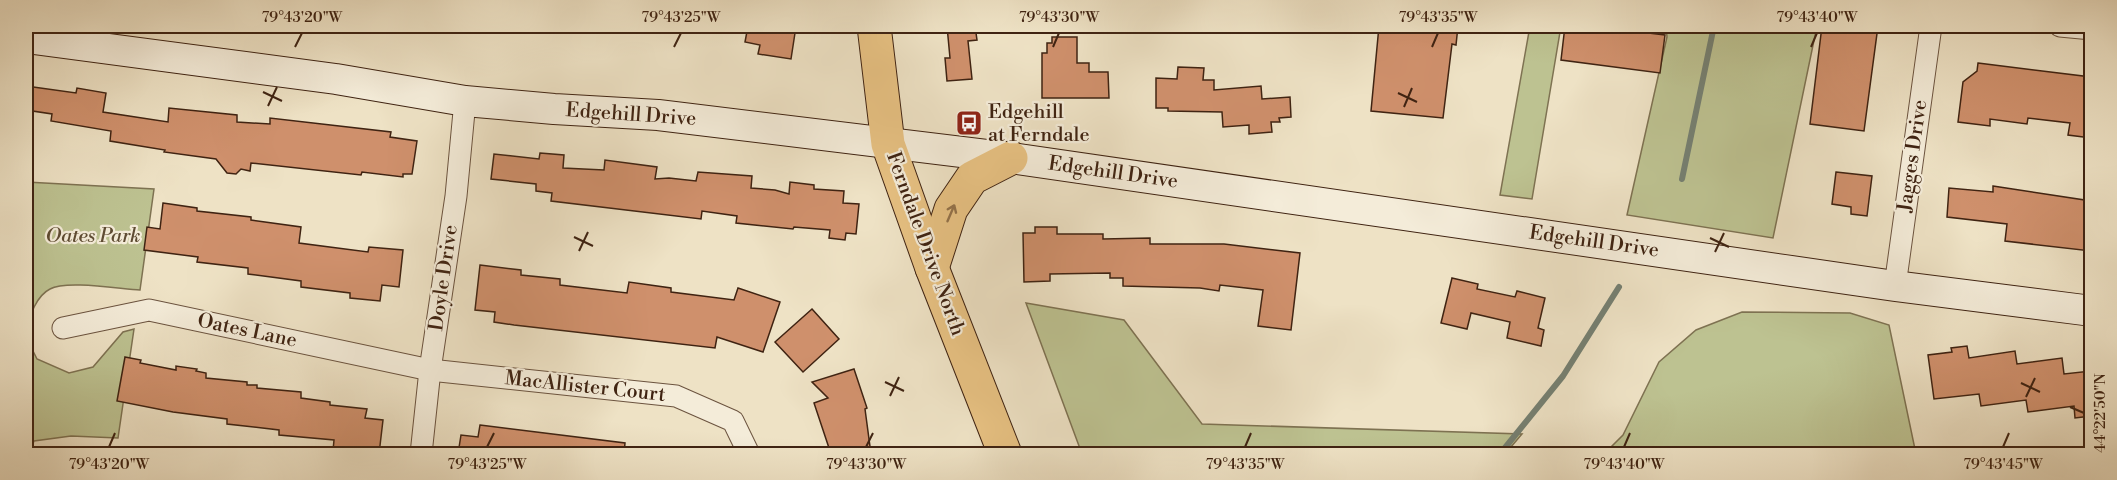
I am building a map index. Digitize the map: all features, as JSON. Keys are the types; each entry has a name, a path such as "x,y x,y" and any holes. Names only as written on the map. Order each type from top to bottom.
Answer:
{"main road":[{"name":"Ferndale Drive North","path":"874,26 888,144 932,268 1005,454"},
{"path":"932,268 951,209 972,178 1011,158"}],"street":[{"name":"Jagges Drive","path":"1895,286 1931,26"},
{"path":"2060,26 2091,29"},
{"name":"Edgehill Drive","path":"26,38 336,79 465,101 658,115 1011,158 1895,286 2091,311"},
{"name":"Doyle Drive","path":"421,454 430,370 456,196 465,101"},
{"name":"Oates Lane","path":"63,328 149,310 430,370"},
{"name":"MacAllister Court","path":"430,370 676,396 733,421 749,454"}],"green space":[{"path":"1530,26 1561,26 1532,199 1500,195"},
{"path":"1666,26 1817,26 1773,238 1627,215 1667,37"},
{"name":"Oates Park","path":"26,182 154,189 140,290 80,285 58,286 45,292 37,301 26,329"},
{"path":"1026,303 1124,320 1202,424 1522,434 1505,454 1082,454"},
{"path":"1742,312 1850,313 1889,325 1916,454 1604,454 1623,435 1659,362 1696,330"},
{"path":"134,329 118,438 71,436 34,441 29,454 26,454 26,337 37,359 69,373 93,367 123,332"}],"building":[{"path":"748,26 795,33 791,59 758,54 760,45 745,42"},
{"path":"947,26 975,26 977,40 968,41 972,79 947,81 945,58 950,58"},
{"path":"1379,26 1458,26 1456,45 1452,44 1443,118 1371,111"},
{"path":"1565,26 1590,26 1665,35 1660,73 1561,60"},
{"path":"1822,26 1878,26 1864,131 1810,124"},
{"path":"1052,37 1077,37 1077,63 1089,63 1089,72 1108,72 1109,98 1042,98 1042,53 1047,53 1047,43 1052,43"},
{"path":"1978,63 2091,77 2091,138 2068,135 2070,123 2028,118 2027,124 1990,119 1990,126 1958,122 1963,82 1977,71"},
{"path":"1178,67 1204,68 1203,80 1214,80 1214,90 1261,86 1262,99 1290,97 1291,117 1279,118 1280,122 1271,122 1272,132 1249,134 1249,125 1223,127 1222,112 1168,111 1168,108 1156,108 1156,78 1177,79"},
{"path":"26,86 76,93 77,88 106,93 103,112 168,122 169,108 237,115 237,122 270,124 270,118 391,132 390,137 417,141 412,174 403,174 403,177 362,172 361,175 251,163 250,171 241,169 236,174 227,173 216,159 164,152 165,150 110,141 111,131 51,121 52,114 26,110"},
{"path":"540,153 564,155 563,168 604,170 605,160 657,167 655,179 696,181 698,172 752,176 751,188 789,194 790,182 814,185 814,189 844,191 843,203 859,204 856,234 846,233 845,240 829,238 830,230 736,223 737,216 702,211 701,219 551,201 552,193 536,191 536,184 491,179 494,154 539,159"},
{"path":"1836,172 1872,176 1867,216 1851,214 1851,207 1832,204"},
{"path":"1993,186 2091,201 2091,251 2005,241 2007,224 1947,217 1949,188 1993,192"},
{"path":"163,203 197,208 197,211 251,217 251,220 301,227 299,243 368,252 369,247 403,250 399,287 382,285 380,301 350,298 350,293 301,287 301,281 248,274 248,268 197,262 198,257 144,250 147,227 160,229"},
{"path":"1035,227 1057,227 1057,234 1103,234 1103,239 1150,238 1150,244 1224,244 1300,253 1291,330 1258,326 1263,290 1220,285 1219,291 1200,288 1123,286 1123,278 1110,278 1110,273 1050,274 1050,281 1024,282 1023,233 1035,233"},
{"path":"480,265 521,270 521,275 560,279 560,285 627,293 629,282 671,288 671,292 734,300 738,288 780,302 763,352 717,337 715,348 514,325 494,322 495,312 475,310"},
{"path":"1452,278 1478,284 1477,289 1515,297 1517,291 1545,298 1538,328 1544,330 1541,346 1507,338 1510,322 1471,313 1467,329 1441,323"},
{"path":"812,309 839,339 803,372 775,342"},
{"path":"1967,346 1969,358 2015,351 2017,364 2062,358 2064,374 2091,371 2091,416 2075,418 2074,406 2028,412 2026,400 1981,406 1979,394 1934,399 1928,355 1952,352 1951,348"},
{"path":"125,357 141,360 140,363 176,370 176,366 197,369 196,371 206,373 206,378 247,382 247,385 257,385 257,388 301,392 301,398 330,402 330,405 367,409 365,418 383,420 379,454 333,451 334,440 279,435 279,430 227,424 227,419 173,412 117,401"},
{"path":"854,369 867,408 865,409 871,454 831,454 814,403 828,398 812,382"},
{"path":"480,425 625,443 624,454 458,454 461,435 478,437"}],"waterway":[{"path":"1682,179 1714,26"},
{"path":"1500,454 1563,376 1619,287"}],"place":[{"name":"Edgehill at Ferndale","path":"969,123"}]}
